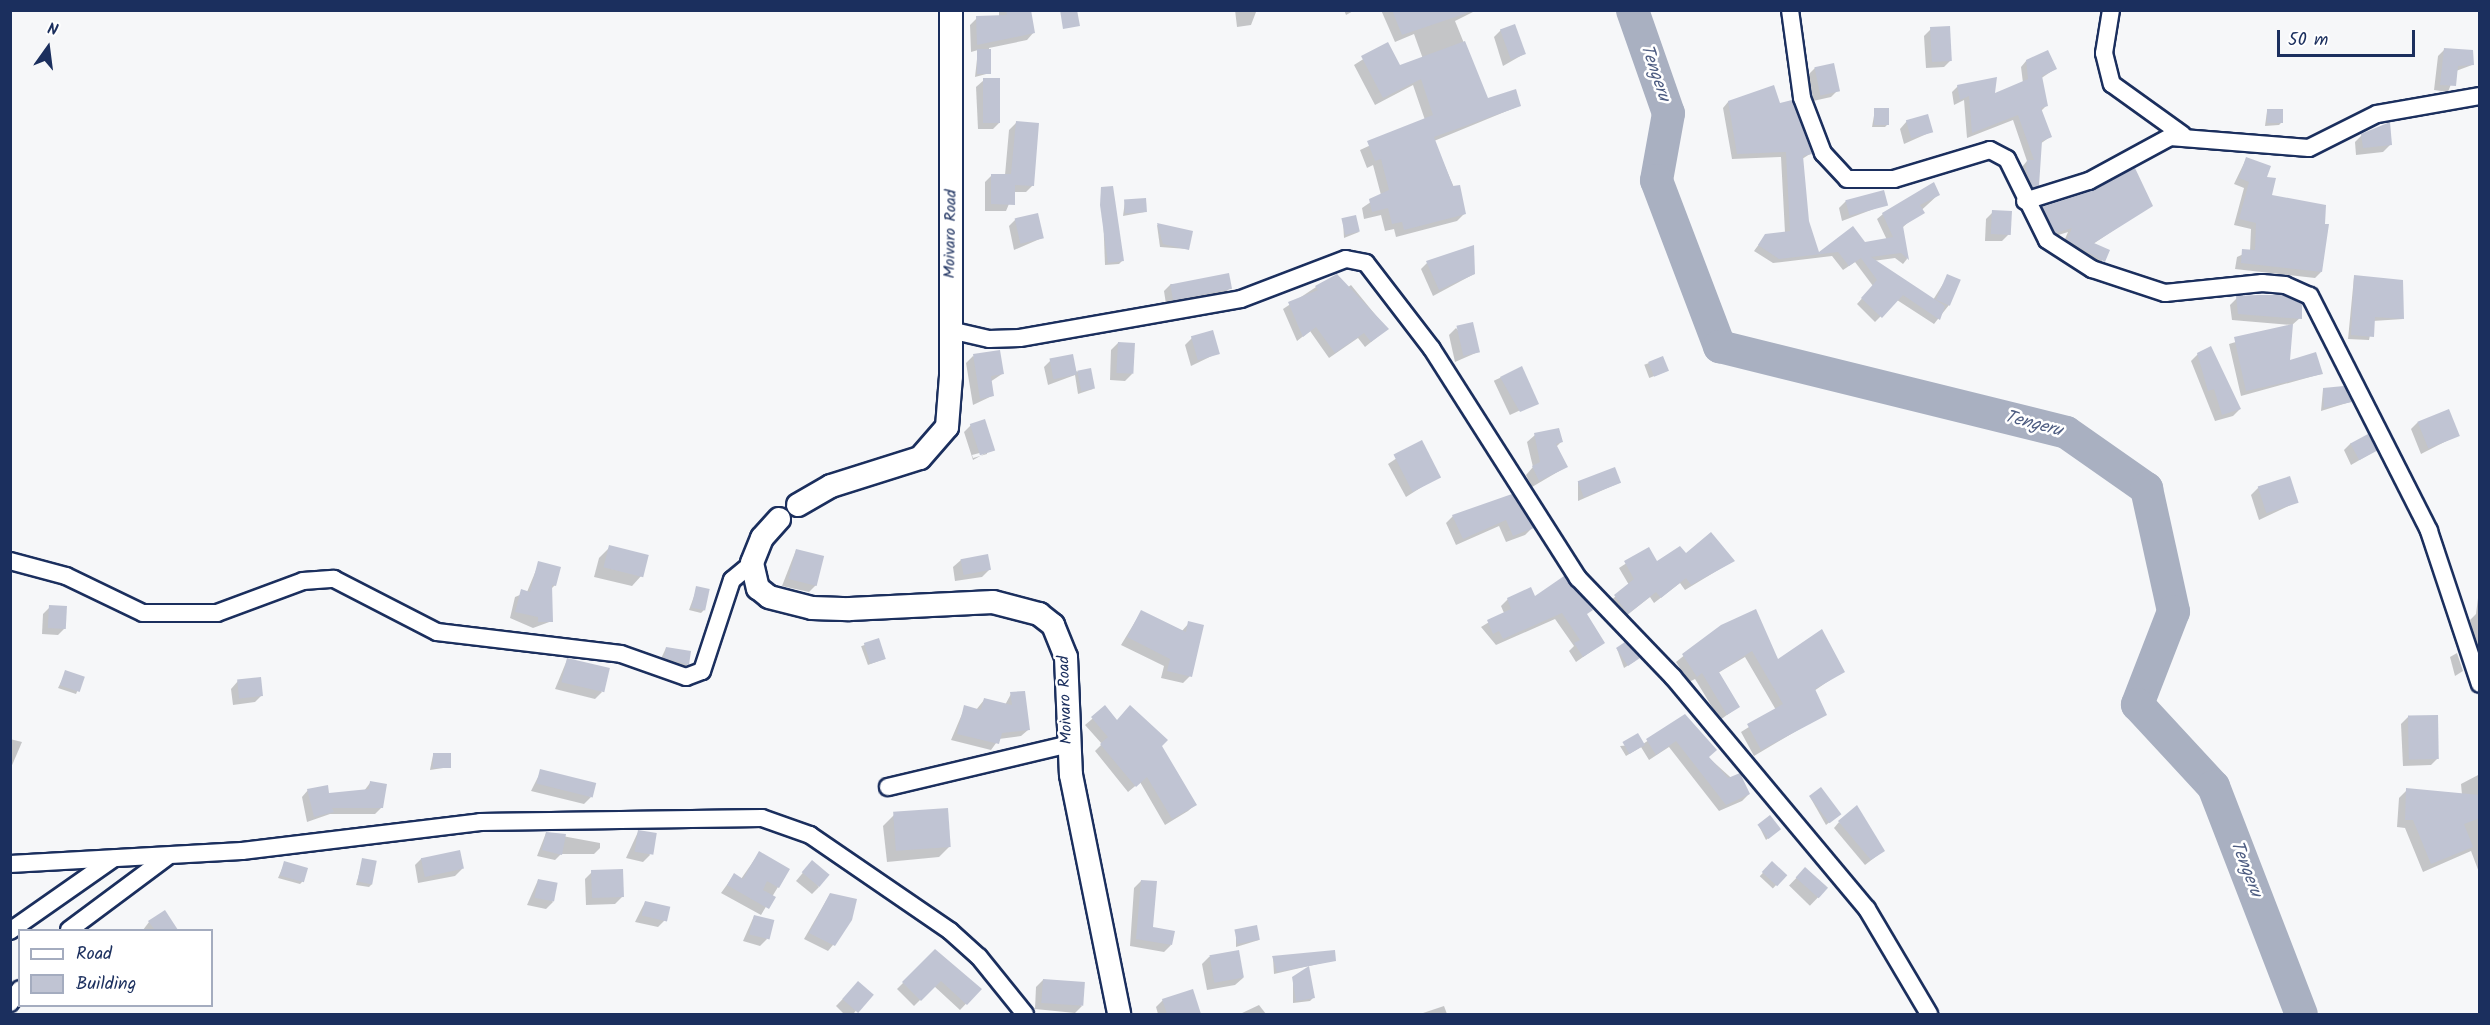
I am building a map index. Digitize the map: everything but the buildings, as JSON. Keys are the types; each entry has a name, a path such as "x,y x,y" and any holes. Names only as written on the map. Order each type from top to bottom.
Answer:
{"street":[{"name":"Moivaro Road","path":"798,506 831,486 906,465 932,450 947,427 950,404 951,10"},
{"path":"1790,10 1802,98 1823,153 1837,172 1847,179 1872,182 1990,150 2007,159 2025,201 2047,240 2123,283 2187,294 2262,283 2310,296 2429,531 2480,684"},
{"path":"2110,10 2104,53 2112,84 2183,135"},
{"path":"2025,201 2089,181 2157,143 2183,135 2271,148 2309,148 2377,114 2480,96"},
{"path":"950,330 989,339 1040,334 1241,299 1346,259 1366,263 1432,349 1578,578 1673,678 1867,909 1929,1014"},
{"path":"10,561 66,576 143,613 217,614 303,581 334,579 437,632 621,654 686,677 702,671 732,580 752,563 762,538 779,519 798,506"},
{"name":"Moivaro Road","path":"752,563 758,588 795,605 850,609 963,601 1039,614 1053,625 1064,647 1066,745 1119,1014"},
{"path":"888,787 1066,745"},
{"path":"10,864 168,856 480,822 700,815 762,818 810,836 950,931 1025,1014"},
{"path":"70,929 168,856"},
{"path":"10,931 114,858"}],"waterway":[{"name":"Tengeru","path":"1632,10 1668,113 1656,180 1719,346 2066,432 2146,488 2173,611 2137,704 2213,786 2301,1014"}]}
